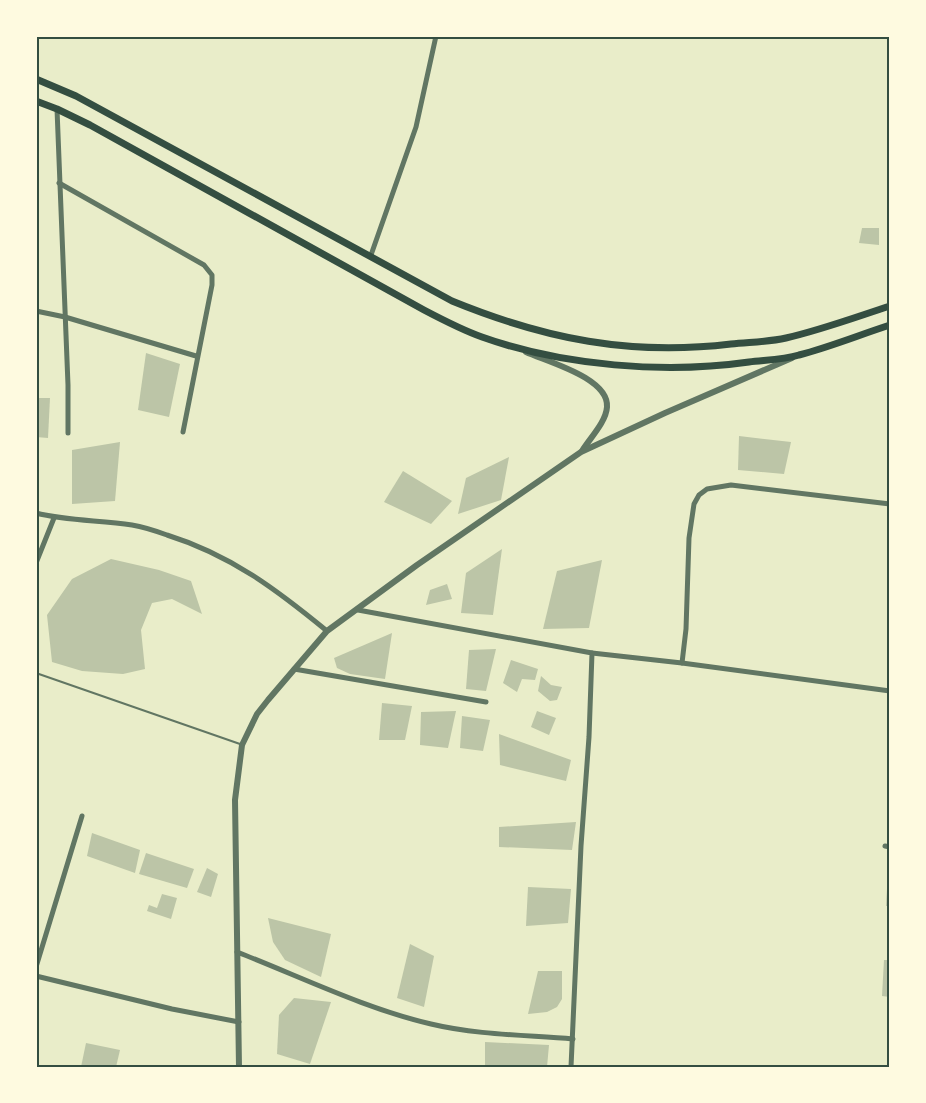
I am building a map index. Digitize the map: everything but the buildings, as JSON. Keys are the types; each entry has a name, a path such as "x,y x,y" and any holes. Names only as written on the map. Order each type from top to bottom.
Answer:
{"main road":[{"path":"36,79 76,96 452,301 506,322 564,338 631,347 687,349 760,342 809,331 890,306"},
{"path":"36,101 57,109 433,315 459,328 513,346 579,360 668,367 704,367 798,356 890,325"}],"street":[{"path":"371,255 416,127 436,36"},
{"path":"57,109 68,433"},
{"path":"59,183 210,270 212,285 196,356 183,432"},
{"path":"36,311 65,317 196,356"},
{"path":"513,346 583,376 600,386 606,396 607,409 600,425 581,452"},
{"path":"239,1067 236,800 242,744 257,714 327,631 417,565 581,452 798,356"},
{"path":"682,663 686,628 691,515 699,495 707,489 730,484 890,504"},
{"path":"36,513 54,518 133,525 188,541 215,553 270,585 327,631"},
{"path":"36,563 54,518"},
{"path":"358,610 592,653 890,691"},
{"path":"571,1067 592,653"},
{"path":"294,669 486,702"},
{"path":"36,967 82,816"},
{"path":"237,952 376,1007 431,1024 471,1031 573,1039"},
{"path":"36,976 172,1009 238,1022"}],"lane":[{"path":"36,673 242,744"}]}
